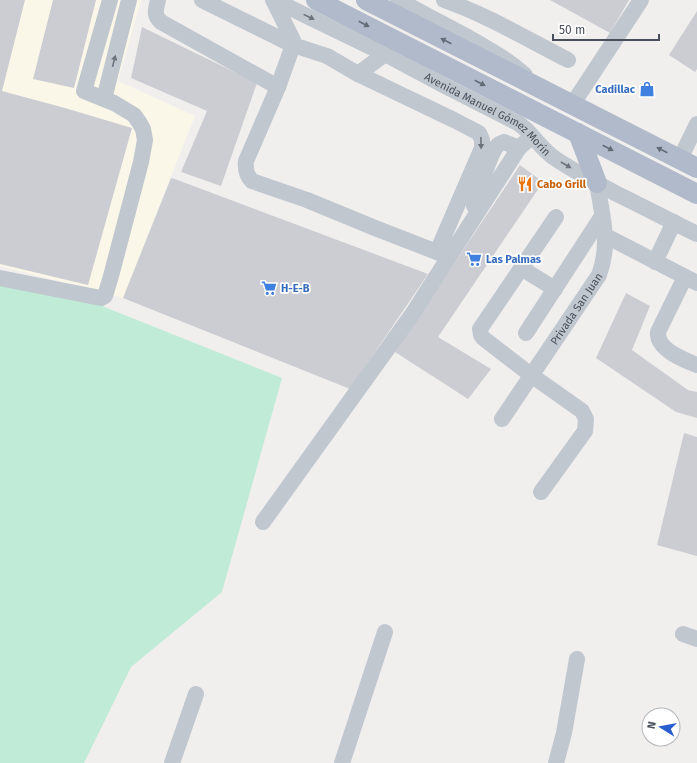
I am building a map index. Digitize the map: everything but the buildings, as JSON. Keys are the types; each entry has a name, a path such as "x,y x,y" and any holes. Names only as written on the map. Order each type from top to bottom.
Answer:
{"main road":[{"name":"Avenida Manuel Gómez Morín","path":"316,0 697,194"},
{"path":"366,0 689,164"},
{"path":"578,133 597,183"}],"street":[{"path":"0,278 101,298 105,296 142,162 145,140 139,122 134,115 104,99 85,92 84,90 110,0"},
{"path":"104,99 129,0"},
{"path":"158,0 156,15 157,19 161,22 278,87"},
{"path":"202,0 293,45 327,56 358,74 454,120 479,133 483,144 443,254 411,316 263,522"},
{"path":"274,0 293,40 293,45 278,87 246,161 246,174 252,181 307,200 443,254"},
{"name":"Avenida Manuel Gómez Morín","path":"274,0 385,54 518,123 523,126 554,158 597,183 697,234"},
{"path":"398,0 505,58 540,88"},
{"path":"435,19 444,0 515,32 568,60"},
{"path":"572,105 641,0"},
{"path":"358,74 385,54"},
{"path":"689,164 697,124"},
{"path":"443,254 468,227 519,148 532,136"},
{"name":"Privada San Juan","path":"502,419 598,275 603,265 606,250 606,236 597,183"},
{"path":"526,333 602,216"},
{"path":"541,492 585,431 586,419 582,411 531,375 483,338 480,332 481,326 556,218"},
{"path":"656,262 674,222"},
{"path":"606,236 691,280 658,332 657,338 670,352 697,365"},
{"path":"521,268 555,289"},
{"path":"342,763 385,632"},
{"path":"556,763 564,733 577,659"},
{"path":"172,763 196,694"}],"shaded area":[{"path":"0,0 141,0 118,81 195,116 123,298 0,266"}],"green space":[{"path":"0,280 102,306 282,378 222,592 131,667 84,763 0,763"}],"place":[{"name":"Cadillac","path":"647,89"},
{"name":"Cabo Grill","path":"525,184"},
{"name":"Las Palmas","path":"474,259"},
{"name":"H-E-B","path":"269,288"}]}
